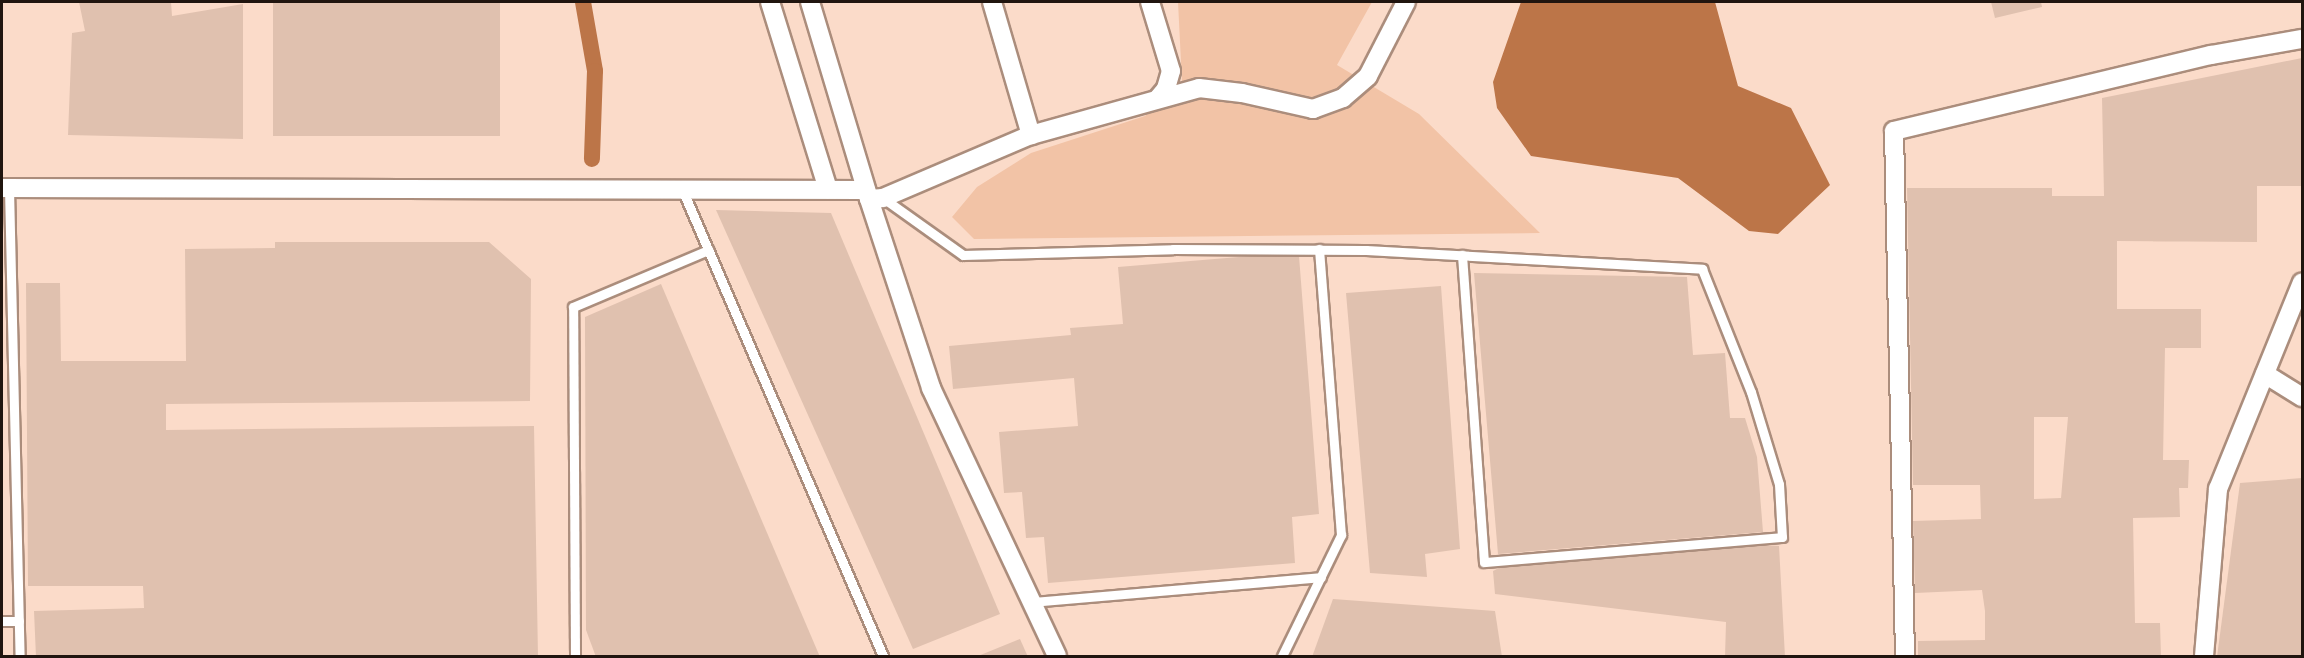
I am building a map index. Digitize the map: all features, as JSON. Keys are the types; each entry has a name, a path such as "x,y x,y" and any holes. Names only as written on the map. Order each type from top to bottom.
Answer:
{"street":[{"path":"770,2 828,189"},
{"path":"810,2 873,196 931,388 1057,657"},
{"path":"992,2 1031,135"},
{"path":"1150,2 1171,71 1166,89 1159,98"},
{"path":"5,188 828,189 873,196 1031,135 1199,88 1242,93 1313,109 1343,98 1368,76 1406,2"},
{"path":"1905,657 1894,131 2211,55 2302,39"},
{"path":"2204,657 2218,489 2302,282"},
{"path":"2265,374 2302,397"}],"lane":[{"path":"5,188 20,657"},
{"path":"682,189 883,657"},
{"path":"873,196 963,255 1319,249 1462,255 1702,269 1751,392 1779,484 1782,537 1484,562 1462,255"},
{"path":"1282,657 1341,535 1319,249"},
{"path":"574,657 573,307 708,250"},
{"path":"1032,602 1321,577"},
{"path":"2,621 19,621"}],"shaded area":[{"path":"1178,2 1372,2 1337,65 1419,114 1540,233 974,239 952,217 977,187 1031,153 1145,116 1182,82"},
{"path":"1521,2 1715,2 1738,86 1791,108 1830,185 1778,234 1749,231 1678,178 1531,156 1497,108 1493,82"}],"building":[{"path":"79,2 171,2 172,16 243,4 243,139 68,135 72,33 85,31"},
{"path":"273,2 500,2 500,136 273,136"},
{"path":"1991,2 2041,2 2042,7 1995,18"},
{"path":"2302,58 2302,186 2257,186 2257,242 2117,241 2117,309 2201,309 2201,348 2165,348 2163,460 2189,460 2188,488 2179,488 2180,517 2133,518 2135,623 2160,623 2161,657 1918,657 1918,641 1985,640 1985,611 1982,590 1915,593 1913,521 1981,519 1980,485 1913,485 1907,188 2052,188 2052,196 2104,196 2102,98","holes":["2034,417 2068,417 2061,498 2034,499"]},
{"path":"716,210 831,213 1000,614 913,649"},
{"path":"275,242 489,242 531,279 530,401 166,404 166,430 534,426 538,657 36,657 34,611 144,608 143,586 28,586 26,283 60,283 61,361 186,361 185,249 275,248"},
{"path":"1251,256 1299,256 1319,514 1292,517 1295,563 1048,583 1044,537 1026,538 1022,492 1004,493 999,432 1078,426 1074,378 953,389 949,346 1071,335 1070,328 1123,324 1118,267"},
{"path":"1474,273 1687,277 1693,355 1725,353 1730,418 1745,418 1757,457 1763,532 1498,554"},
{"path":"661,284 820,657 596,657 586,630 585,317"},
{"path":"1441,286 1460,549 1425,554 1427,577 1370,573 1346,293"},
{"path":"2302,478 2302,657 2217,657 2240,483"},
{"path":"1764,545 1779,546 1785,657 1725,657 1726,622 1495,594 1493,571 1499,568"},
{"path":"1333,599 1495,611 1502,657 1312,657"},
{"path":"1020,639 1028,657 978,657 978,656"}],"waterway":[{"path":"583,2 595,71 592,159"}]}
